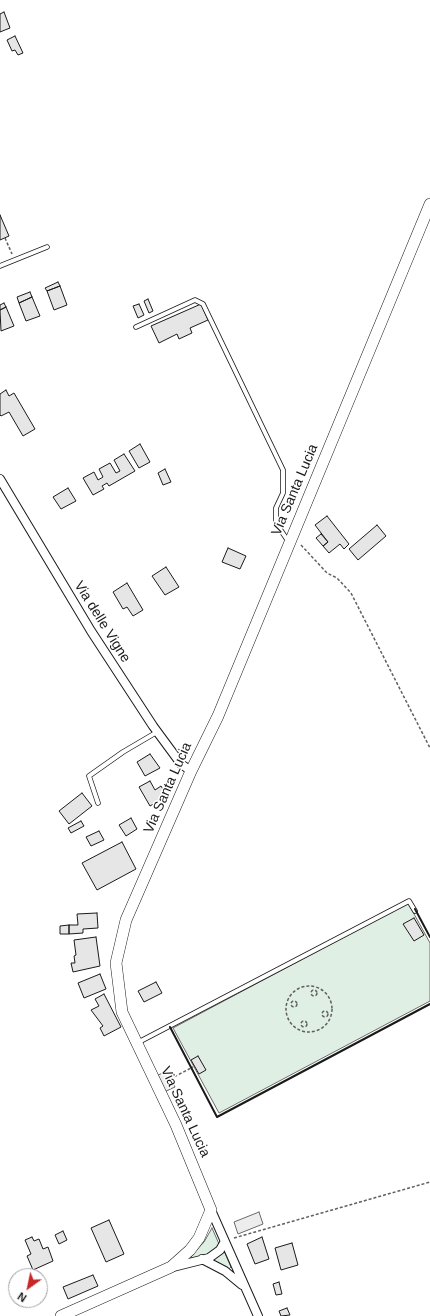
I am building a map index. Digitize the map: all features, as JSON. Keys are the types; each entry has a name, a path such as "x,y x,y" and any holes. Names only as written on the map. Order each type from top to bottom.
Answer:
{"street":[{"name":"Via Santa Lucia","path":"211,1210 176,1125 122,1012 116,963 126,920 191,771 218,716 430,204"},
{"name":"Via delle Vigne","path":"0,479 91,631 157,732 181,764 191,771"},
{"path":"211,1210 258,1316"},
{"path":"170,1267 190,1250 199,1238 211,1210"},
{"path":"61,1316 170,1267 214,1256 224,1242"},
{"path":"202,1259 225,1271 244,1287"}],"lane":[{"path":"0,266 47,247"},
{"path":"136,327 196,300 203,304 283,470 283,493 276,508 276,523 291,540"},
{"path":"98,803 89,776 123,752 157,732"},
{"path":"137,1044 409,901 415,911"}],"path":[{"path":"5,238 15,260"},
{"path":"291,540 327,573 337,578 351,593 430,748"},
{"path":"315,990 316,986"},
{"path":"316,986 324,991 330,998 333,1006 332,1015 329,1022 320,1030 310,1032 302,1031 290,1022 286,1012 287,1001 292,993 301,987 316,986"},
{"path":"287,1001 291,1002"},
{"path":"328,1014 332,1015"},
{"path":"302,1031 303,1027"},
{"path":"170,1079 193,1067"},
{"path":"224,1242 430,1182"}],"green space":[{"path":"408,903 430,943 430,1001 219,1113 173,1028"},
{"path":"212,1228 219,1244 215,1250 205,1256 193,1259 191,1256 204,1242"},
{"path":"224,1251 231,1267 228,1270 209,1260 219,1256"}],"shaded area":[{"path":"167,1071 175,1087 164,1092 156,1076"},
{"path":"259,1212 263,1224 238,1234 234,1222"}],"building":[{"path":"4,12 10,28 0,32 0,14"},
{"path":"15,36 23,53 18,55 15,50 12,51 7,40"},
{"path":"0,215 9,236 0,240"},
{"path":"58,282 60,286 47,291 45,288"},
{"path":"60,286 67,305 54,310 47,291"},
{"path":"30,292 32,297 19,303 17,297"},
{"path":"32,297 40,316 26,321 19,303"},
{"path":"148,299 153,311 149,313 144,301"},
{"path":"4,303 6,307 0,310 0,305"},
{"path":"139,304 144,315 138,318 133,306"},
{"path":"201,304 208,320 190,328 192,333 179,339 177,334 159,343 151,326"},
{"path":"6,307 14,326 1,331 0,310"},
{"path":"6,390 9,396 14,393 35,429 23,436 9,412 1,416 0,415 0,394"},
{"path":"140,444 150,462 139,468 129,451"},
{"path":"124,454 135,471 109,486 107,483 102,486 104,489 93,495 83,478 94,472 98,480 103,477 99,469 110,463 116,473 120,471 114,460"},
{"path":"165,469 171,482 163,485 158,473"},
{"path":"68,488 76,501 61,509 53,497"},
{"path":"327,516 349,544 344,549 340,544 329,553 323,546 328,542 315,525"},
{"path":"377,525 386,536 358,560 349,549"},
{"path":"321,534 328,542 323,546 316,538"},
{"path":"228,548 246,556 240,569 222,562"},
{"path":"166,567 179,587 165,595 152,576"},
{"path":"127,583 143,610 133,616 127,607 123,609 113,592"},
{"path":"150,754 160,768 145,776 137,762"},
{"path":"150,781 155,790 161,786 167,796 150,806 139,787"},
{"path":"82,793 92,806 69,824 59,811"},
{"path":"131,818 137,829 126,836 119,825"},
{"path":"81,821 84,826 71,833 68,828"},
{"path":"99,831 104,840 91,846 86,837"},
{"path":"122,842 136,869 97,890 82,863"},
{"path":"97,913 98,928 83,929 83,933 69,934 69,925 78,925 77,914"},
{"path":"414,918 424,935 414,941 403,924"},
{"path":"69,925 69,934 60,934 60,926"},
{"path":"96,937 100,966 73,972 71,963 75,963 74,956 76,955 74,940"},
{"path":"100,974 106,989 84,998 78,983"},
{"path":"156,982 162,993 144,1002 138,991"},
{"path":"104,994 121,1027 104,1036 100,1028 103,1026 91,1010 99,1006 95,999"},
{"path":"198,1056 206,1070 199,1074 191,1060"},
{"path":"109,1220 124,1254 106,1262 91,1228"},
{"path":"63,1231 67,1240 59,1244 55,1235"},
{"path":"32,1237 34,1241 39,1239 43,1249 48,1247 53,1261 37,1268 32,1268 27,1256 31,1254 25,1240"},
{"path":"262,1237 269,1259 255,1264 247,1244"},
{"path":"292,1243 298,1265 281,1270 275,1248"},
{"path":"93,1275 98,1286 68,1299 63,1287"},
{"path":"279,1282 282,1294 276,1295 273,1284"},
{"path":"287,1308 290,1315 281,1316 279,1311"}],"wall":[{"path":"415,909 430,937"},
{"path":"170,1027 217,1117 430,1004"}]}
